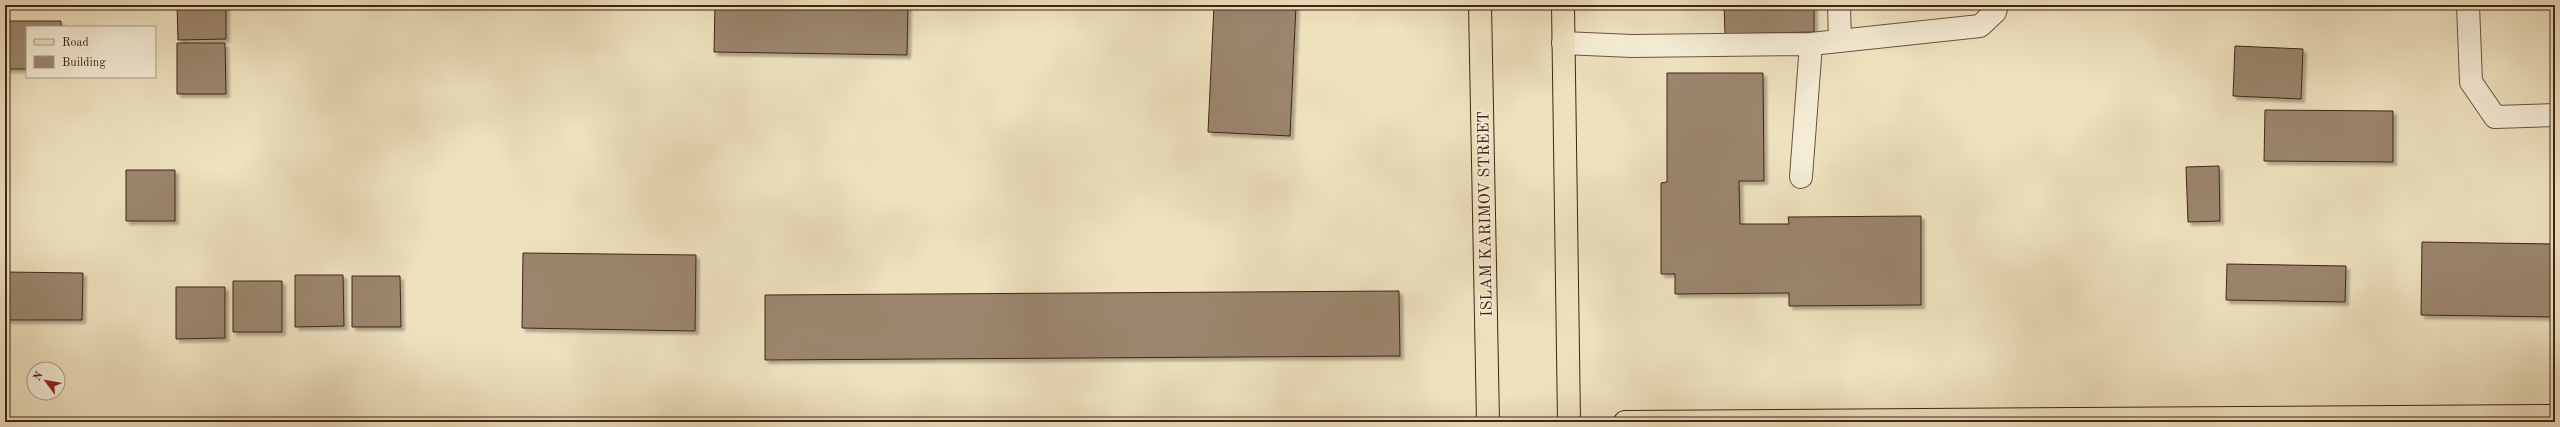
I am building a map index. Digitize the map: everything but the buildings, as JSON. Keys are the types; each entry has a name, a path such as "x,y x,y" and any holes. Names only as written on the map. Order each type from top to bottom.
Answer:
{"main road":[{"name":"ISLAM KARIMOV STREET","path":"1480,5 1488,422"},
{"path":"1562,5 1569,422"},
{"path":"1625,422 2555,416"}],"street":[{"path":"1839,5 1840,40"},
{"path":"1563,44 1632,46 1811,44 1980,26 1995,12 1997,5"},
{"path":"2468,5 2471,82 2495,117 2555,115"},
{"path":"1801,177 1811,44"}]}
